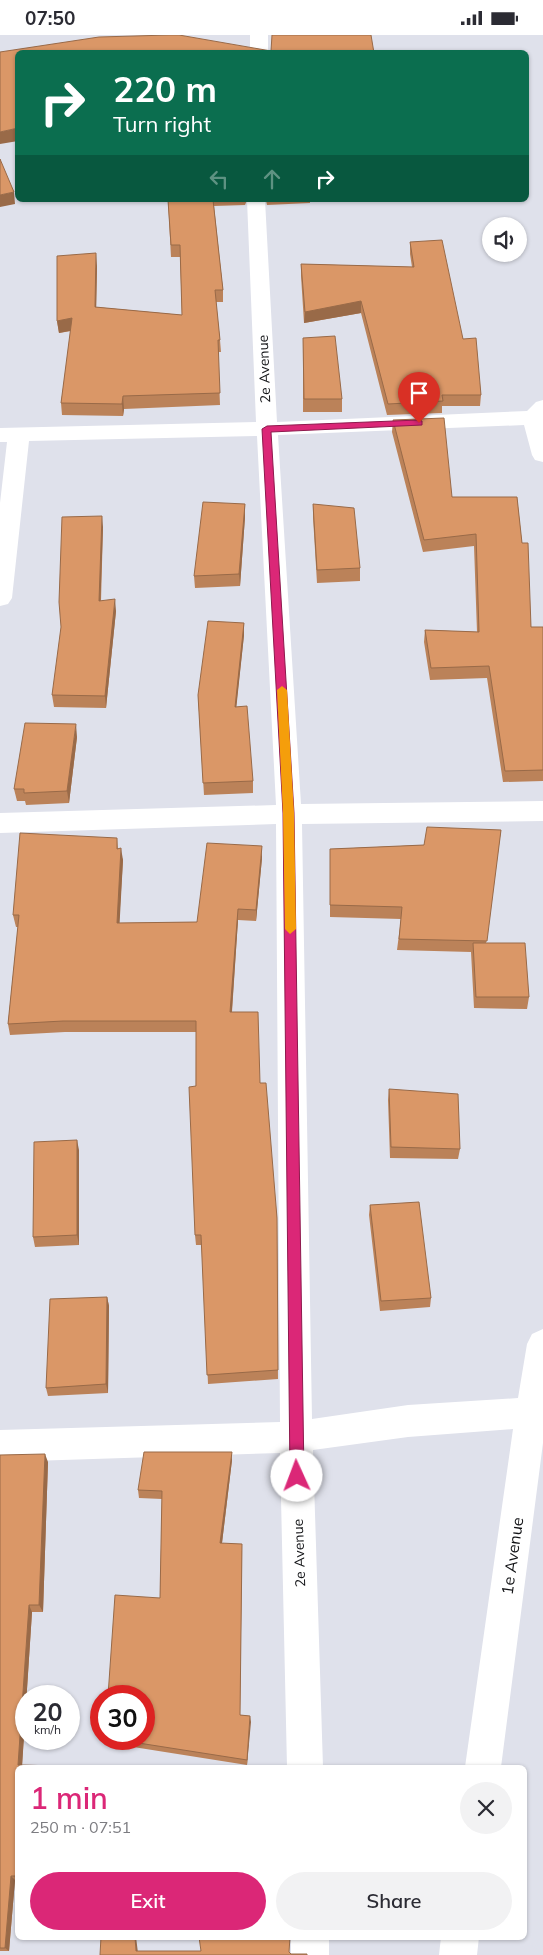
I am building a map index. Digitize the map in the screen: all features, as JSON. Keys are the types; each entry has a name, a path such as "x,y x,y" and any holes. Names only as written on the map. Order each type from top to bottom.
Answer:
{"street":[{"path":"259,35 259,50"},
{"name":"2e Avenue","path":"256,202 289,813 296,1437 305,1765"},
{"path":"0,598 10,435 267,429 538,412 543,455"},
{"path":"0,823 289,813 543,811"},
{"name":"1e Avenue","path":"483,1765 531,1412 543,1344"},
{"path":"0,1446 296,1437 408,1421 531,1412"},
{"path":"310,1940 310,1955"},
{"path":"458,1955 460,1940"}],"building":[{"path":"179,35 265,50 15,50 15,129 0,132 0,52 99,37"},
{"path":"272,35 371,35 374,50 271,50"},
{"path":"0,159 14,192 0,195"},
{"path":"168,202 213,202 223,290 215,290 220,340 218,340 220,393 123,396 122,404 61,403 72,318 57,321 57,256 96,253 95,307 182,315 180,245 171,245"},
{"path":"442,240 463,339 476,338 481,395 442,395 443,401 388,404 361,301 305,312 301,264 414,267 410,242"},
{"path":"335,336 342,399 304,399 303,338"},
{"path":"444,418 452,497 517,497 522,543 528,543 531,627 543,627 543,770 505,771 489,666 431,668 425,630 479,632 476,534 424,540 393,420"},
{"path":"203,502 245,504 239,574 194,576"},
{"path":"313,504 354,508 360,568 317,570"},
{"path":"102,516 99,601 115,599 105,696 52,695 61,627 59,602 62,517"},
{"path":"208,621 244,623 235,707 247,706 253,781 203,783 198,695"},
{"path":"25,723 76,724 67,791 24,793 24,789 14,789"},
{"path":"427,827 501,830 487,941 399,939 402,907 330,905 330,849 424,845"},
{"path":"20,833 117,838 117,849 121,848 117,923 197,922 207,843 262,846 256,910 238,909 230,1012 258,1012 260,1083 266,1083 277,1218 278,1370 207,1375 201,1235 195,1235 189,1087 196,1086 196,1021 63,1021 8,1024 19,915 13,915"},
{"path":"473,943 525,943 529,997 476,997"},
{"path":"389,1089 458,1094 460,1149 391,1147"},
{"path":"77,1140 77,1235 33,1237 34,1142"},
{"path":"419,1202 431,1298 381,1301 370,1205"},
{"path":"107,1297 106,1384 46,1388 50,1299"},
{"path":"144,1452 232,1452 220,1543 242,1544 240,1715 250,1716 247,1760 155,1746 155,1685 109,1685 115,1595 160,1598 162,1491 138,1490"},
{"path":"45,1454 39,1605 29,1605 24,1685 15,1685 15,1750 19,1750 18,1765 15,1765 15,1876 11,1876 5,1948 0,1948 0,1455"},
{"path":"101,1940 135,1940 136,1951 201,1951 199,1940 290,1940 289,1952 291,1954 307,1954 307,1955 100,1955"}],"slow traffic":[{"path":"282,690 289,813 290,929"}],"route":[{"path":"297,1476 289,813 267,429 419,423"}]}
